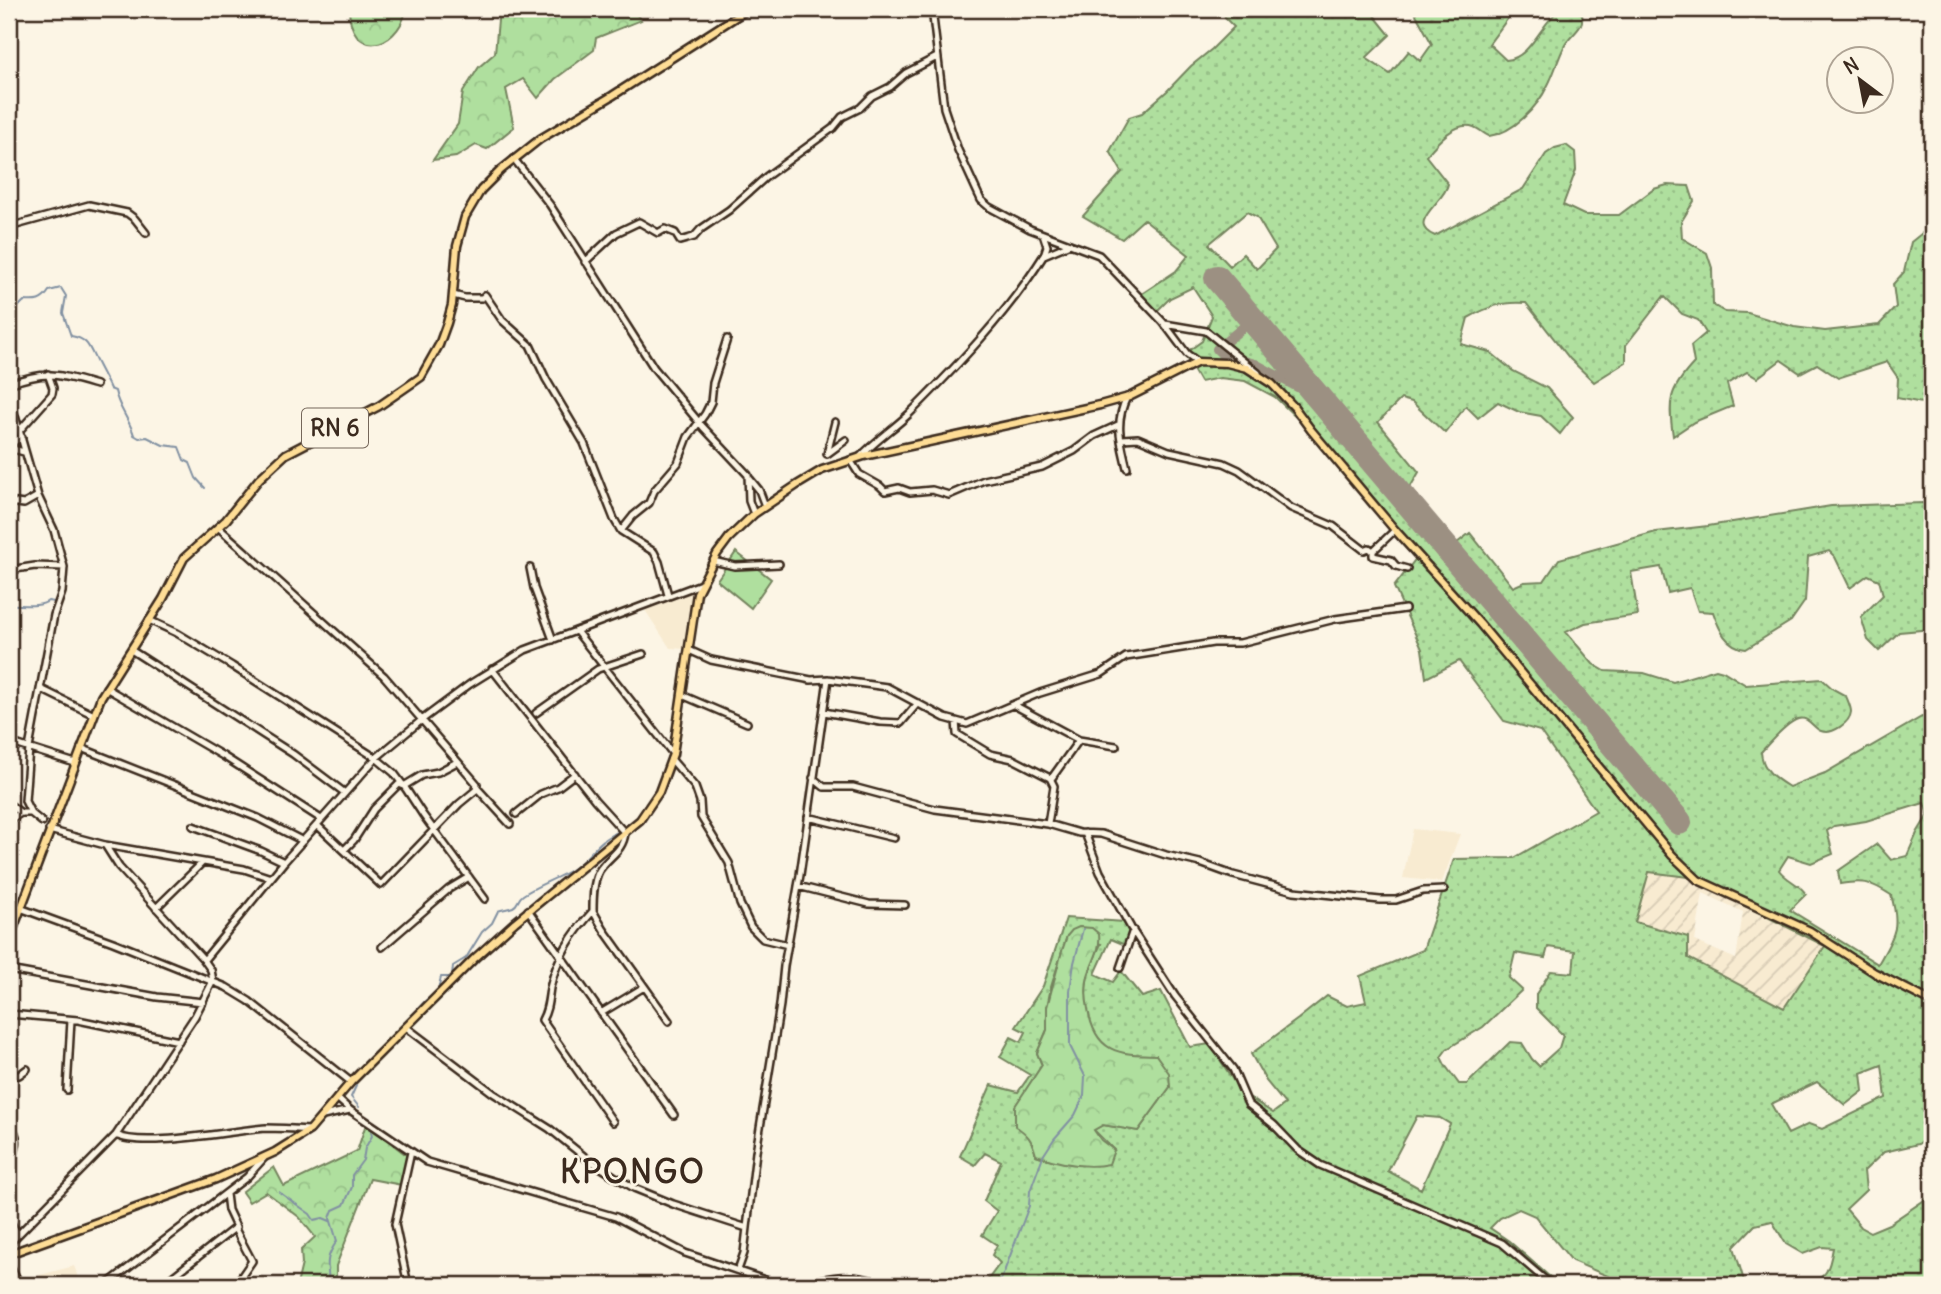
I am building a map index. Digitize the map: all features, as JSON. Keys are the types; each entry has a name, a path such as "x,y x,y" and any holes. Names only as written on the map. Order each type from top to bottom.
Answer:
{"main road":[{"name":"RN 6","path":"9,940 49,830 106,688 163,599 184,558 218,527 259,479 286,454 379,406 421,377 444,334 453,295 457,246 465,217 481,190 514,159 541,139 748,9"},
{"path":"9,1254 209,1182 265,1157 310,1130 351,1082 475,958 650,808 672,756 692,624 701,584 729,538 754,514 822,470 850,460 1127,397 1198,362 1227,363 1259,373 1286,397 1395,530 1480,624 1672,855 1693,876 1715,889 1810,931 1875,974 1932,1002"}],"street":[{"path":"932,9 944,108 977,195 989,207 1043,234 1092,252 1107,262 1163,323 1187,354 1198,362"},
{"path":"585,262 616,233 639,222 658,233 665,229 672,231 680,241 691,239 767,176 833,128 842,117 890,87 906,73 937,57"},
{"path":"514,159 550,205 654,368 759,490 765,506"},
{"path":"9,227 89,205 127,213 146,233"},
{"path":"860,457 906,417 954,368 1010,304 1044,255 1046,246 1043,234"},
{"path":"1044,255 1070,244"},
{"path":"453,295 466,299 482,298 485,295 502,320 530,345 546,379 584,443 600,488 621,531 654,552 668,595"},
{"path":"1163,323 1206,331 1259,373"},
{"path":"621,531 652,499 654,491 678,463 688,437 700,423 711,402 713,383 727,339"},
{"path":"9,384 48,374 71,376 96,384"},
{"path":"24,452 9,447 52,394 53,388 48,374"},
{"path":"1127,397 1119,412 1118,425 1127,468"},
{"path":"9,398 38,496 54,530 64,567 62,592 54,615 29,748 25,801 31,813 42,822"},
{"path":"822,470 835,422"},
{"path":"850,460 859,474 885,491 899,488 910,492 932,490 949,495 984,480 1042,467 1118,425"},
{"path":"1122,439 1138,438 1169,451 1224,463 1239,470 1291,508 1309,518 1333,526 1364,550 1368,548 1374,551"},
{"path":"827,454 846,440"},
{"path":"750,479 749,501 754,514"},
{"path":"9,502 24,504 38,496"},
{"path":"218,527 383,676 423,719 473,779 477,788 510,824"},
{"path":"1395,530 1374,551 1373,556 1391,559 1396,566 1407,569"},
{"path":"713,561 734,566 779,564"},
{"path":"9,570 35,566 64,567"},
{"path":"530,568 552,640"},
{"path":"204,960 284,862 376,758 423,719 492,669 525,650 701,584"},
{"path":"689,650 711,660 811,680 828,679 887,687 956,721 972,723 1040,693 1101,674 1126,657 1213,643 1240,643 1335,619 1405,609"},
{"path":"149,620 177,633 232,666 376,758 394,773 485,899"},
{"path":"576,631 695,787 700,801 701,817 729,863 740,904 751,927 763,939 788,945"},
{"path":"131,650 293,754 345,793"},
{"path":"536,713 605,666 643,654"},
{"path":"492,669 623,831 621,848 599,871 593,912 669,1021"},
{"path":"738,1270 744,1252 757,1143 828,679"},
{"path":"106,688 223,756 321,819"},
{"path":"41,689 94,715"},
{"path":"682,695 747,723"},
{"path":"824,712 901,723 918,703"},
{"path":"1014,705 1079,740 1116,746"},
{"path":"956,721 957,734 976,747 990,754 1020,762 1051,779 1054,786 1048,824"},
{"path":"1051,779 1079,740"},
{"path":"9,742 75,763"},
{"path":"81,748 258,818 303,841"},
{"path":"344,850 354,840 374,809 399,784 404,786 422,775 438,772 457,762"},
{"path":"516,814 541,794 558,787 575,774"},
{"path":"813,778 824,787 853,787 935,809 1048,824 1107,836 1200,863 1233,876 1294,891 1396,900 1423,891 1444,890"},
{"path":"317,825 381,886 477,788"},
{"path":"9,804 21,813"},
{"path":"9,820 21,813 31,813"},
{"path":"808,817 894,838"},
{"path":"193,826 261,850 284,862"},
{"path":"49,830 105,845 244,869 271,878"},
{"path":"1085,833 1100,872 1133,930 1175,996 1233,1069 1248,1104 1279,1129 1298,1150 1336,1173 1502,1243 1551,1285"},
{"path":"9,1244 116,1135 179,1041 213,981 211,970 204,960 119,867 105,845"},
{"path":"156,908 202,863"},
{"path":"382,947 449,889 469,877"},
{"path":"798,886 823,895 869,904 905,905"},
{"path":"9,906 213,981 249,1001 351,1082"},
{"path":"528,910 674,1115"},
{"path":"593,912 574,932 561,953 550,990 549,1004 542,1020 613,1122"},
{"path":"1120,968 1133,930"},
{"path":"9,970 117,990 203,1002"},
{"path":"601,1013 644,987"},
{"path":"9,1014 71,1020 171,1037 179,1041"},
{"path":"67,1090 71,1020"},
{"path":"406,1027 493,1093 634,1188 747,1228"},
{"path":"9,1076 19,1075 27,1069"},
{"path":"337,1098 411,1152 437,1166 616,1217 685,1253 780,1285"},
{"path":"323,1116 350,1110"},
{"path":"9,1126 14,1129 18,1139 9,1168"},
{"path":"116,1135 135,1140 231,1134 266,1128 310,1130"},
{"path":"408,1285 395,1224 411,1152"},
{"path":"106,1285 226,1194 247,1177 265,1157"},
{"path":"162,1285 237,1225 228,1210 226,1194"},
{"path":"9,1220 18,1234"},
{"path":"231,1285 241,1277 252,1261 248,1249 234,1229"},
{"path":"9,1263 20,1285"},
{"path":"798,1285 848,1276 862,1276 887,1285"}],"shaded area":[{"path":"696,587 687,649 670,648 643,607"},
{"path":"1413,829 1460,834 1442,882 1403,878"},
{"path":"1648,872 1688,877 1826,945 1784,1008 1687,958 1635,922","holes":["1703,893 1743,912 1736,959 1695,941"]},
{"path":"74,1266 82,1285 23,1285 40,1275"}],"green space":[{"path":"349,9 406,11 393,34 384,41 374,43 365,42 357,36 351,25"},
{"path":"499,9 632,9 641,20 596,38 594,50 555,79 538,98 523,79 506,89 514,127 487,149 476,145 456,157 433,160 458,124 463,92 479,67 495,53"},
{"path":"1224,9 1369,9 1390,35 1366,58 1390,74 1409,51 1420,61 1432,44 1413,9 1499,9 1508,18 1489,44 1506,60 1514,58 1529,47 1560,9 1573,9 1582,14 1581,23 1565,45 1543,94 1523,118 1507,130 1489,136 1474,127 1460,127 1447,134 1426,156 1448,184 1425,219 1427,231 1435,236 1523,189 1546,154 1566,145 1575,152 1576,170 1563,205 1584,215 1619,215 1654,189 1667,185 1689,186 1694,201 1681,222 1682,238 1707,253 1712,268 1713,305 1725,312 1748,313 1794,327 1825,331 1879,325 1896,307 1893,284 1904,272 1911,242 1932,225 1932,405 1897,398 1898,378 1887,362 1838,378 1817,364 1800,373 1781,360 1757,378 1747,372 1727,384 1733,406 1694,422 1673,436 1672,396 1679,381 1694,363 1691,346 1706,333 1698,320 1682,314 1664,296 1626,345 1626,362 1594,382 1570,359 1526,303 1496,306 1468,318 1461,344 1490,352 1513,371 1547,388 1573,417 1560,434 1541,416 1519,412 1498,402 1478,418 1466,406 1445,433 1412,402 1401,399 1378,422 1419,472 1408,491 1457,543 1470,533 1513,587 1524,582 1544,581 1559,559 1656,532 1831,506 1923,503 1932,511 1932,629 1899,632 1879,651 1868,640 1861,617 1883,595 1879,580 1868,575 1850,588 1835,557 1829,551 1808,557 1805,601 1791,621 1746,649 1728,641 1713,612 1698,611 1690,588 1668,593 1661,567 1631,572 1638,615 1585,623 1566,632 1593,664 1605,671 1644,673 1673,682 1716,669 1746,685 1822,679 1846,696 1851,708 1850,716 1840,727 1825,732 1818,730 1805,719 1798,719 1761,752 1767,769 1789,787 1825,773 1932,711 1932,1135 1918,1144 1884,1152 1864,1171 1866,1190 1846,1209 1861,1227 1870,1232 1889,1224 1932,1195 1932,1280 1926,1285 1804,1285 1818,1280 1826,1272 1833,1248 1822,1247 1803,1254 1786,1244 1772,1221 1755,1225 1734,1247 1744,1281 1736,1285 1629,1285 1572,1261 1535,1216 1519,1209 1500,1218 1490,1228 1559,1285 1478,1285 1466,1275 1417,1282 1416,1285 1356,1285 1338,1275 1327,1285 984,1285 1000,1263 992,1255 997,1245 982,1235 997,1211 984,1201 1001,1161 985,1153 975,1165 960,1156 991,1085 1018,1092 1030,1075 1000,1057 1011,1037 1021,1042 1026,1032 1016,1027 1043,986 1066,918 1125,922 1130,930 1125,945 1111,939 1095,974 1113,982 1121,971 1142,997 1161,991 1190,1047 1210,1044 1240,1091 1273,1113 1285,1104 1266,1081 1251,1054 1327,996 1347,1006 1366,1002 1360,976 1423,950 1454,859 1514,858 1596,811 1540,731 1504,721 1459,661 1426,678 1422,649 1394,587 1417,557 1309,430 1275,397 1245,381 1220,378 1200,382 1184,354 1202,341 1212,316 1193,287 1170,298 1155,313 1140,295 1176,271 1189,255 1144,219 1122,239 1083,216 1122,172 1110,151 1129,117 1142,113 1234,27 1225,18","holes":["1247,212 1257,217 1276,249 1257,269 1243,254 1230,266 1209,244","1924,803 1928,815 1907,856 1891,860 1877,844 1838,871 1840,884 1867,883 1891,895 1896,924 1878,964 1790,910 1806,894 1779,870 1788,856 1811,863 1833,854 1827,831 1834,826 1866,821","1649,872 1688,877 1825,946 1784,1008 1688,958 1688,937 1635,922","1067,936 1101,944 1089,971 1086,989 1087,1008 1095,1035 1107,1047 1118,1052 1156,1055 1170,1087 1138,1131 1103,1125 1094,1130 1114,1150 1067,1162 1036,1155 1015,1107 1042,1065 1037,1053 1047,1030 1047,1007","1548,947 1575,951 1573,973 1551,971 1536,994 1536,1008 1563,1035 1559,1048 1539,1066 1522,1043 1510,1042 1467,1084 1459,1084 1441,1057 1447,1049 1483,1027 1522,990 1509,978 1515,953 1545,958","1882,1065 1886,1098 1822,1129 1809,1124 1788,1134 1771,1104 1817,1082 1845,1105 1863,1091 1861,1073","1417,1116 1440,1118 1450,1124 1421,1189 1388,1171"]},
{"path":"736,552 771,579 751,608 717,580"},
{"path":"1079,927 1092,928 1099,934 1086,989 1091,1023 1096,1034 1110,1048 1120,1052 1156,1055 1169,1073 1170,1087 1138,1131 1103,1125 1094,1130 1101,1140 1114,1150 1109,1164 1091,1166 1036,1155 1029,1138 1015,1126 1015,1106 1042,1065 1037,1053 1047,1030 1047,1007 1062,951 1067,936"},
{"path":"366,1124 409,1157 402,1185 370,1179 336,1266 336,1285 297,1285 302,1264 301,1250 315,1237 299,1217 266,1192 249,1202 242,1192 274,1167 284,1186 357,1151"}],"waterway":[{"path":"9,309 18,307 24,301 38,300 49,291 61,288 66,296 63,313 71,336 82,339 88,345 110,389 115,391 134,435 139,438 147,437 163,445 179,447 184,460 190,463 196,478 205,488"},
{"path":"9,605 54,602"},
{"path":"438,990 441,977 452,977 453,966 466,958 498,911 513,907 523,895 571,870 605,839 621,831"},
{"path":"999,1285 1029,1206 1030,1191 1043,1156 1075,1115 1084,1096 1085,1076 1070,1046 1070,991 1083,929"},
{"path":"399,1030 434,994"},
{"path":"356,1086 351,1097 359,1107"},
{"path":"329,1285 328,1258 337,1241 330,1218 333,1210 344,1205 352,1187 352,1175 363,1160 365,1148 372,1136 370,1126"},
{"path":"279,1192 310,1214 314,1220 323,1218 330,1221"}],"taxiway":[{"path":"1252,320 1217,349 1223,355 1255,364 1318,398"}],"runway":[{"path":"1217,278 1679,822"}],"district":[{"name":"KPONGO","path":"633,1172"}]}
